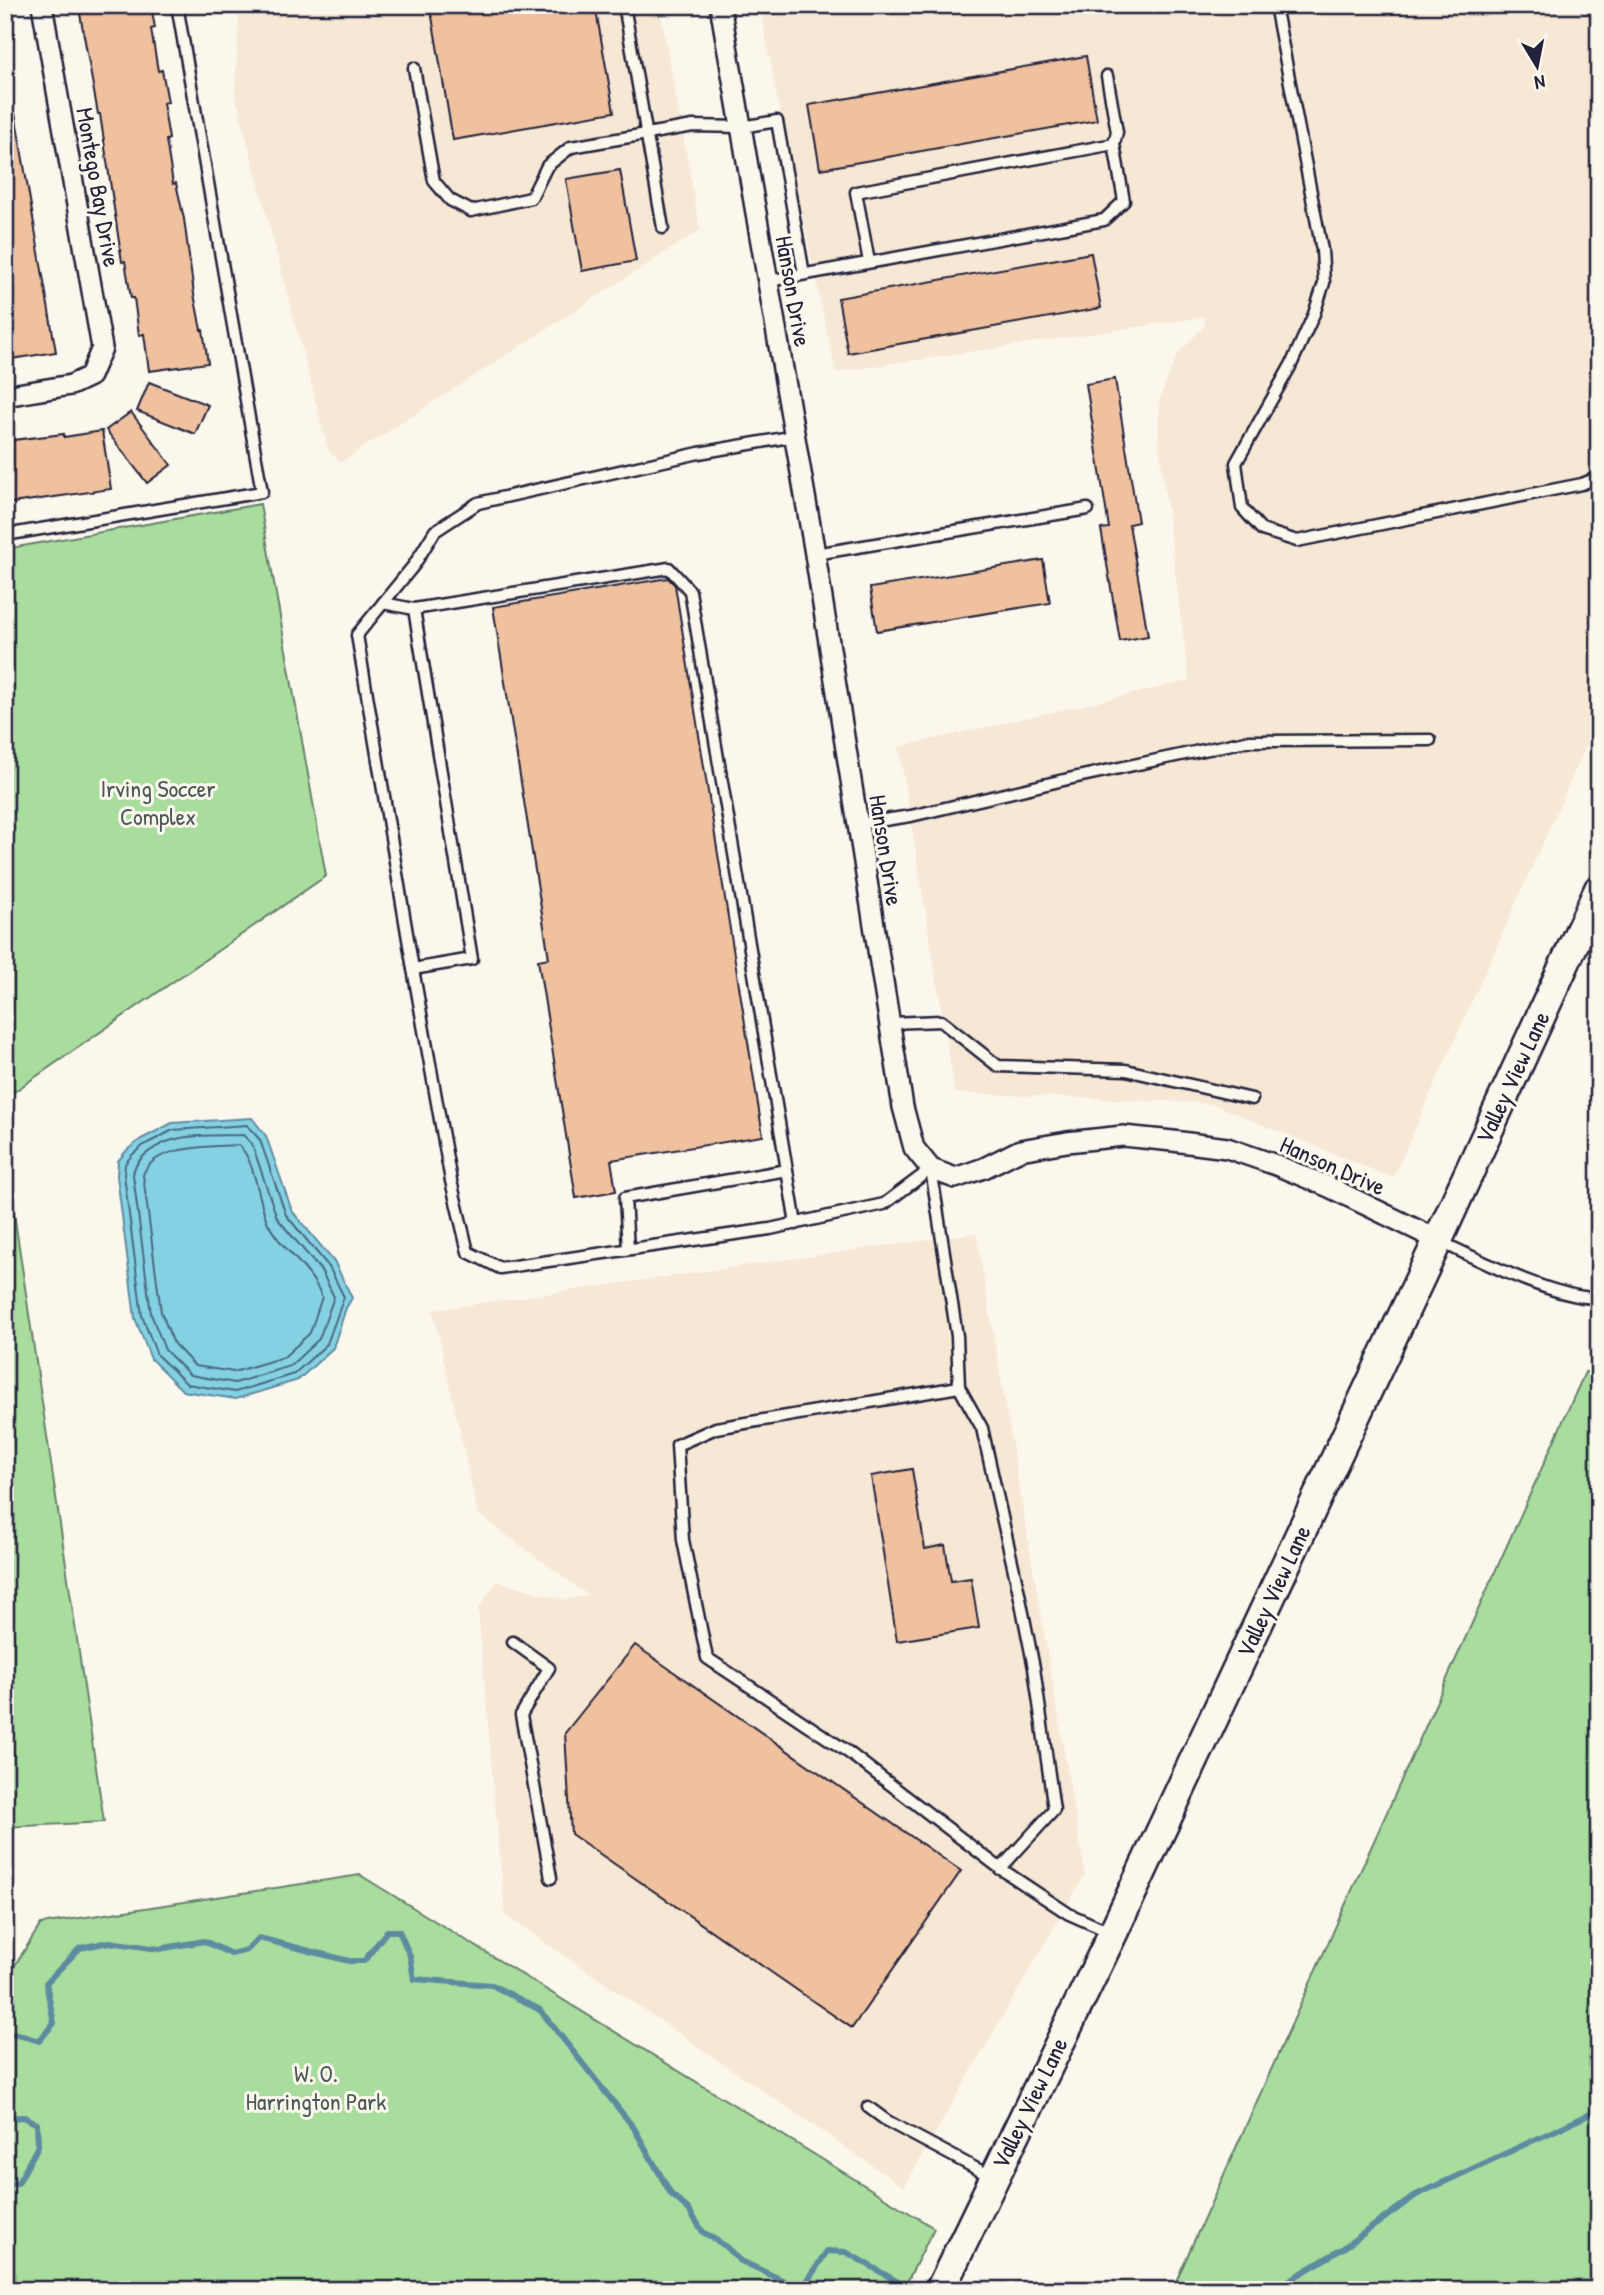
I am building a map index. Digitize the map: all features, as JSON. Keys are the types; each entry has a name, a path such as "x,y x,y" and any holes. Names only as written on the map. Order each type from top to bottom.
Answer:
{"main road":[{"name":"Valley View Lane","path":"940,2290 1113,1933 1599,889"}],"street":[{"name":"Montego Bay Drive","path":"5,396 71,385 90,376 102,348 41,5"},
{"name":"Hanson Drive","path":"720,5 815,554 903,1107 914,1148 931,1170 955,1178 984,1168 1020,1150 1067,1142 1123,1136 1227,1148 1329,1186 1437,1240"}],"lane":[{"path":"5,535 262,492 177,5"},
{"path":"624,5 663,228"},
{"path":"1275,5 1322,250 1324,283 1314,314 1291,365 1236,463 1242,508 1262,530 1297,541 1582,484 1599,477"},
{"path":"414,68 434,181 450,200 471,211 531,198 547,166 570,147 693,126 741,127 777,121 804,274"},
{"path":"768,281 1104,220 1124,201 1114,144 1117,132 1107,76"},
{"path":"869,262 856,192 1114,144"},
{"path":"794,436 699,453 478,503 435,531 414,565 357,635 413,970 451,1181 468,1252 500,1268 796,1224 884,1204 931,1170 957,1336 959,1387 982,1428 1011,1555 1034,1668 1054,1810 1000,1868"},
{"path":"815,554 1087,509"},
{"path":"383,603 414,609 669,568 690,591 796,1224"},
{"path":"413,970 472,959 414,609"},
{"path":"858,824 911,816 1246,741 1430,740"},
{"path":"890,1023 941,1021 998,1066 1126,1070 1252,1099"},
{"path":"628,1249 625,1198 787,1170"},
{"path":"1437,1240 1493,1266 1557,1290 1599,1298"},
{"path":"959,1387 716,1428 677,1445 683,1540 707,1658 848,1752 1000,1868 1069,1913 1113,1933"},
{"path":"513,1642 549,1668 521,1715 551,1878"},
{"path":"868,2107 993,2177"}],"shaded area":[{"path":"263,5 659,5 700,230 341,462 329,452 235,94 239,10"},
{"path":"760,5 1599,5 1599,717 1393,1178 1210,1103 955,1093 899,747 1189,681 1158,437 1160,398 1177,355 1205,325 1204,317 836,372 777,98"},
{"path":"976,1233 1085,1874 904,2187 505,1915 478,1609 497,1581 565,1600 588,1595 478,1514 433,1310"}],"green space":[{"name":"Irving Soccer Complex","path":"260,504 326,876 5,1098 5,549"},
{"path":"5,1152 104,1822 5,1827"},
{"path":"1585,1372 1599,1374 1599,2290 1172,2290"},
{"name":"W. O. Harrington Park","path":"360,1875 934,2228 903,2290 5,2290 5,1981 41,1924"}],"water":[{"path":"252,1118 266,1136 292,1211 335,1263 352,1298 333,1348 298,1380 236,1399 183,1391 151,1359 135,1318 117,1176 118,1161 141,1139 172,1123"}],"building":[{"path":"95,5 151,5 155,28 151,29 158,71 162,70 168,102 163,103 173,184 176,183 184,219 194,294 208,363 149,371 144,334 139,335 134,298 131,298 125,261 122,262 100,114 79,8"},
{"path":"430,5 595,5 614,112 453,140"},
{"path":"1086,56 1097,120 820,169 809,105"},
{"path":"15,113 56,352 5,360 5,114"},
{"path":"620,170 636,261 582,271 566,179"},
{"path":"1091,253 1101,308 848,353 838,298"},
{"path":"1115,379 1138,522 1129,524 1148,636 1120,641 1101,529 1109,528 1086,384"},
{"path":"149,382 208,405 195,434 137,411"},
{"path":"131,412 171,465 147,483 106,430"},
{"path":"102,431 111,489 5,504 5,441"},
{"path":"1043,560 1050,603 877,631 870,588"},
{"path":"668,578 675,585 763,1136 611,1160 616,1191 576,1198 538,960 549,958 493,607"},
{"path":"912,1469 925,1549 945,1545 951,1581 971,1578 979,1628 897,1641 871,1476"},
{"path":"635,1645 961,1871 852,2028 571,1834 565,1733"}],"waterway":[{"path":"5,2036 17,2034 39,2041 54,2023 46,1983 80,1948 109,1942 159,1949 204,1941 231,1954 247,1950 259,1938 349,1961 364,1961 387,1931 399,1931 410,1956 414,1979 492,1985 540,2010 634,2128 671,2194 689,2210 703,2232 727,2247 739,2260 793,2285 806,2283 827,2251 846,2252 912,2290"},
{"path":"1273,2290 1342,2249 1416,2195 1599,2110"},
{"path":"5,2118 24,2117 37,2124 38,2146 18,2183 5,2185"}]}
